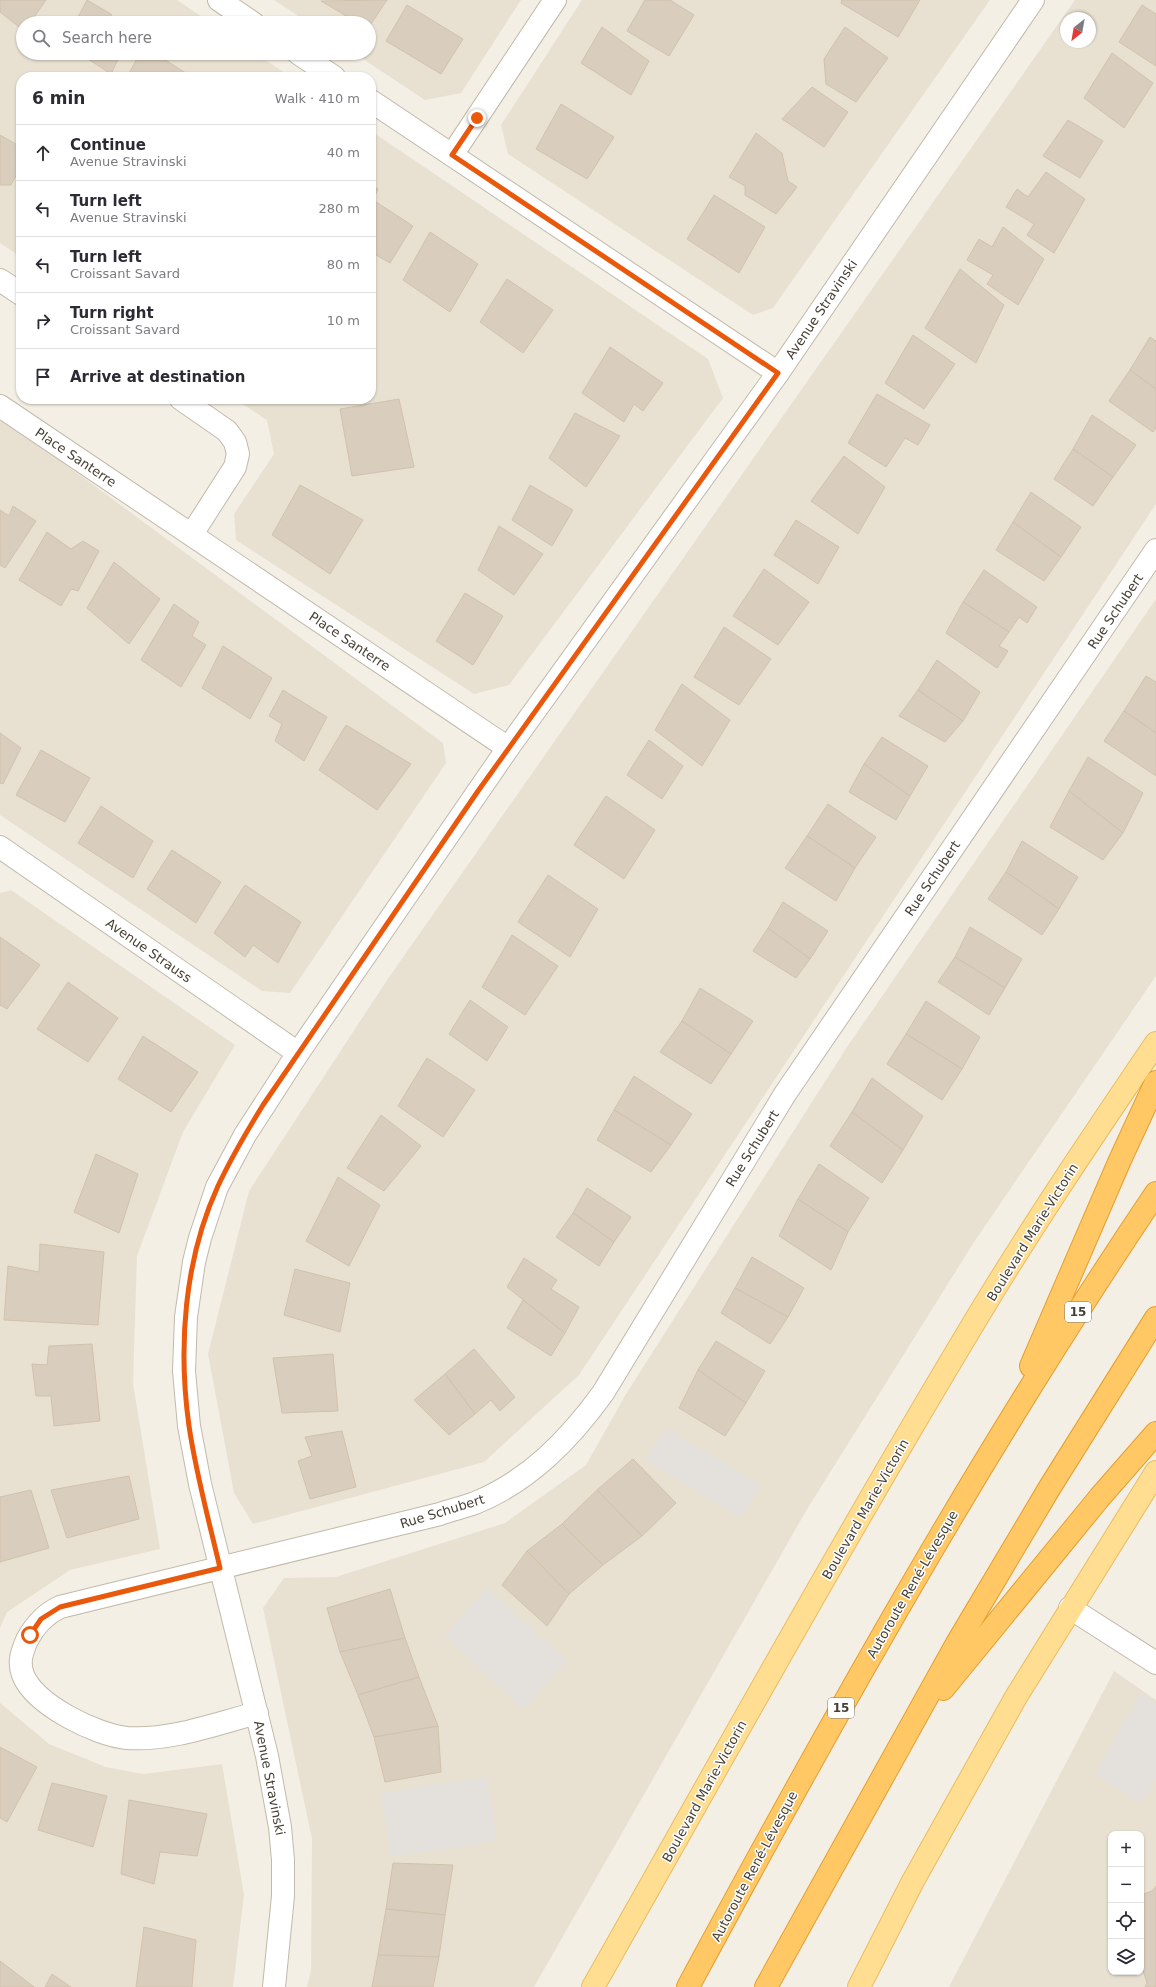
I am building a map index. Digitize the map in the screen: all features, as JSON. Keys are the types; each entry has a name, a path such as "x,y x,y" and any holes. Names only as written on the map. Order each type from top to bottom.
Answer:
{"highway":[{"path":"1002,1433 1120,1160 1156,1082"},
{"name":"Autoroute René-Lévesque","path":"688,1987 856,1681 1002,1433 1156,1193"},
{"path":"766,1987 904,1736 1050,1487 1156,1318"},
{"path":"904,1736 1100,1497 1156,1433"}],"main road":[{"name":"Boulevard Marie-Victorin","path":"593,1987 834,1561 978,1315 1077,1161 1156,1043"},
{"path":"859,1987 913,1881 1016,1697 1156,1472"}],"street":[{"path":"219,0 243,16"},
{"path":"452,155 555,0"},
{"name":"Avenue Stravinski","path":"274,1987 281,1929 283,1860 274,1784 220,1568 194,1456 186,1398 183,1347 189,1291 200,1238 217,1187 245,1134 298,1053 508,748 778,373 1033,0"},
{"path":"308,60 326,72"},
{"path":"376,105 778,373"},
{"path":"0,280 16,291"},
{"path":"188,404 227,431 235,442 238,454 235,467 192,534"},
{"name":"Place Santerre","path":"0,406 508,748"},
{"name":"Rue Schubert","path":"220,1568 429,1517 475,1503 505,1488 531,1472 578,1427 603,1393 785,1094 1156,550"},
{"name":"Avenue Strauss","path":"0,847 298,1053"},
{"name":"Avenue Stravinski","path":"220,1568 60,1607 51,1611 41,1619 22,1652 20,1662 23,1674 27,1683 39,1696 58,1710 100,1731 125,1738 149,1738 175,1735 257,1713"},
{"path":"1070,1608 1156,1663"}],"shaded area":[{"path":"0,0 177,0 201,16 16,16 16,60 266,60 284,72 16,72 16,254 0,243"},
{"path":"274,0 521,0 461,93 425,100 365,60 376,60 376,16 298,16"},
{"path":"582,0 990,0 773,308 753,315 508,154 501,125"},
{"path":"1075,0 1156,0 1156,504 579,1375 484,1462 253,1524 234,1493 208,1354 249,1191 387,980 1060,21 1060,48 1096,48 1096,12 1067,12"},
{"path":"376,134 708,359 723,398 509,685 474,694 236,540 234,514 274,454 267,420 243,404 376,404"},
{"path":"0,416 443,743 446,763 290,993 262,991 0,815"},
{"path":"1156,599 1156,976 974,1242 806,1511 534,1987 307,1987 311,1970 312,1839 263,1608 284,1578 336,1577 505,1523 586,1465 626,1394 847,1047"},
{"path":"11,890 235,1045 183,1132 137,1256 133,1383 160,1549 70,1570 7,1612 0,1628 0,893"},
{"path":"666,1428 761,1485 741,1518 646,1460"},
{"path":"487,1588 567,1661 523,1709 444,1636"},
{"path":"1114,1671 1156,1700 1156,1987 949,1987"},
{"path":"1140,1693 1156,1703 1156,1778 1141,1803 1095,1775"},
{"path":"0,1703 49,1744 106,1767 143,1774 222,1764 244,1895 233,1987 0,1987"},
{"path":"487,1777 497,1841 391,1857 381,1793"}],"building":[{"path":"0,0 46,0 35,16 16,16 16,25 0,12"},
{"path":"87,0 111,14 112,16 79,16"},
{"path":"387,0 376,16 346,16 321,1"},
{"path":"645,0 670,0 694,15 669,56 627,31"},
{"path":"842,0 920,0 898,37 841,3"},
{"path":"407,5 463,39 441,74 386,41"},
{"path":"1142,5 1156,14 1156,66 1119,42"},
{"path":"602,27 649,61 631,95 581,63"},
{"path":"845,27 888,58 856,102 826,84 824,59"},
{"path":"1112,53 1153,83 1124,128 1084,98"},
{"path":"90,60 118,60 112,72 108,72"},
{"path":"136,60 165,60 184,72 130,72"},
{"path":"812,87 848,112 824,147 782,119"},
{"path":"561,104 614,137 587,179 536,149"},
{"path":"1068,120 1103,141 1080,178 1043,156"},
{"path":"756,133 782,153 788,181 797,187 776,214 745,195 745,186 729,177"},
{"path":"0,135 16,144 16,176 11,185 0,185"},
{"path":"1046,172 1085,199 1054,253 1027,235 1034,224 1006,207 1017,189 1028,197"},
{"path":"714,195 765,227 739,273 687,239"},
{"path":"376,202 413,226 390,263 376,255"},
{"path":"1003,227 1044,259 1018,305 987,284 993,275 967,260 979,239 992,247"},
{"path":"430,232 478,264 450,312 403,280"},
{"path":"960,269 1004,305 976,363 925,328"},
{"path":"507,279 553,310 523,353 480,322"},
{"path":"913,335 955,364 924,409 885,383"},
{"path":"1150,337 1156,341 1156,389 1130,370"},
{"path":"610,347 663,383 643,411 634,404 624,422 582,393"},
{"path":"1130,370 1156,389 1156,428 1153,432 1109,401"},
{"path":"877,394 930,425 918,445 905,438 886,467 848,443"},
{"path":"399,399 414,467 352,476 340,409"},
{"path":"575,413 620,436 586,487 549,458"},
{"path":"1092,415 1136,445 1113,477 1073,449"},
{"path":"1073,449 1113,477 1093,506 1054,479"},
{"path":"844,456 885,487 858,534 811,501"},
{"path":"300,485 363,520 330,574 272,535"},
{"path":"530,485 573,510 552,546 512,520"},
{"path":"1031,492 1081,527 1061,557 1013,522"},
{"path":"13,506 36,521 5,568 0,565 0,510 9,516"},
{"path":"796,520 839,547 818,584 774,555"},
{"path":"1013,522 1061,557 1044,581 996,550"},
{"path":"499,526 543,554 514,595 478,570"},
{"path":"47,532 71,549 83,541 99,551 78,591 71,589 61,606 19,580"},
{"path":"114,562 160,599 129,644 87,608"},
{"path":"764,569 809,602 778,645 733,616"},
{"path":"984,570 1037,607 1027,623 1019,617 1009,632 963,602"},
{"path":"465,593 503,616 473,665 436,641"},
{"path":"963,602 1009,632 999,646 1008,651 997,668 946,633"},
{"path":"174,604 199,622 192,636 206,645 181,687 141,660"},
{"path":"724,627 771,659 739,705 694,677"},
{"path":"223,646 272,678 250,719 202,688"},
{"path":"937,660 980,692 963,721 918,690"},
{"path":"1146,676 1156,682 1156,733 1124,711"},
{"path":"682,684 730,720 702,766 655,730"},
{"path":"283,690 327,717 304,761 275,741 282,724 269,716"},
{"path":"918,690 963,721 945,742 899,716"},
{"path":"1124,711 1156,733 1156,776 1104,741"},
{"path":"346,725 411,764 377,810 319,770"},
{"path":"0,733 21,748 3,784 0,783"},
{"path":"882,737 928,766 910,796 864,764"},
{"path":"649,740 683,766 662,799 627,775"},
{"path":"41,750 90,778 65,822 16,795"},
{"path":"1088,757 1143,793 1123,833 1069,791"},
{"path":"864,764 910,796 896,820 849,792"},
{"path":"1069,791 1123,833 1103,860 1050,827"},
{"path":"606,796 655,830 624,879 574,845"},
{"path":"828,804 876,837 855,868 807,836"},
{"path":"101,806 153,841 133,878 78,843"},
{"path":"807,836 855,868 836,901 785,868"},
{"path":"1022,841 1078,877 1059,909 1006,872"},
{"path":"172,850 221,882 196,923 147,889"},
{"path":"1006,872 1059,909 1042,935 988,899"},
{"path":"548,875 598,909 570,957 518,922"},
{"path":"245,885 301,922 278,963 253,945 245,957 214,933"},
{"path":"783,902 828,931 810,959 768,928"},
{"path":"970,927 1022,959 1005,988 955,957"},
{"path":"768,928 810,959 796,978 753,951"},
{"path":"512,935 558,966 525,1015 482,987"},
{"path":"0,937 40,965 7,1009 0,1005"},
{"path":"955,957 1005,988 989,1015 938,982"},
{"path":"68,982 118,1018 88,1062 37,1029"},
{"path":"700,988 753,1021 731,1054 682,1021"},
{"path":"470,1000 508,1027 487,1061 449,1034"},
{"path":"926,1001 980,1037 962,1069 906,1034"},
{"path":"682,1021 731,1054 711,1084 660,1052"},
{"path":"906,1034 962,1069 942,1100 887,1064"},
{"path":"143,1036 198,1072 171,1112 118,1079"},
{"path":"427,1058 475,1090 443,1137 398,1106"},
{"path":"634,1076 692,1114 671,1145 614,1110"},
{"path":"872,1078 923,1116 903,1150 852,1112"},
{"path":"614,1110 671,1145 651,1172 597,1140"},
{"path":"852,1112 903,1150 882,1183 830,1146"},
{"path":"381,1115 421,1146 384,1191 347,1168"},
{"path":"96,1154 138,1174 119,1233 74,1212"},
{"path":"819,1164 869,1198 848,1232 798,1199"},
{"path":"338,1177 380,1205 349,1266 306,1241"},
{"path":"587,1188 631,1217 614,1242 573,1213"},
{"path":"798,1199 848,1232 831,1270 779,1236"},
{"path":"573,1213 614,1242 599,1266 556,1237"},
{"path":"40,1244 104,1252 98,1325 4,1320 8,1266 39,1272"},
{"path":"752,1257 804,1288 788,1317 735,1288"},
{"path":"524,1258 557,1280 551,1289 579,1307 565,1333 507,1287"},
{"path":"295,1269 350,1283 340,1332 284,1315"},
{"path":"735,1288 788,1317 770,1344 721,1313"},
{"path":"523,1300 565,1333 551,1356 507,1328"},
{"path":"716,1341 765,1371 746,1403 698,1370"},
{"path":"92,1344 100,1421 54,1426 51,1396 36,1396 32,1364 47,1365 49,1346"},
{"path":"474,1349 515,1397 500,1411 491,1400 475,1414 445,1374"},
{"path":"333,1354 338,1411 282,1413 273,1358"},
{"path":"698,1370 746,1403 725,1436 679,1408"},
{"path":"445,1374 475,1414 449,1435 414,1400"},
{"path":"342,1431 356,1487 310,1499 298,1461 312,1456 305,1437"},
{"path":"633,1459 676,1503 642,1536 597,1490"},
{"path":"129,1476 139,1519 67,1538 51,1490"},
{"path":"31,1490 49,1548 0,1562 0,1497"},
{"path":"597,1490 642,1536 603,1565 562,1524"},
{"path":"562,1524 603,1565 569,1594 527,1551"},
{"path":"527,1551 569,1594 547,1626 502,1585"},
{"path":"390,1589 405,1638 340,1652 327,1608"},
{"path":"405,1638 419,1677 358,1695 340,1652"},
{"path":"419,1677 438,1726 374,1737 358,1695"},
{"path":"438,1726 441,1772 385,1782 374,1737"},
{"path":"0,1747 37,1767 7,1822 0,1818"},
{"path":"52,1783 107,1796 93,1847 38,1830"},
{"path":"129,1800 207,1814 197,1856 160,1852 154,1884 121,1874"},
{"path":"393,1863 453,1865 445,1915 386,1909"},
{"path":"1156,1886 1156,1987 1145,1987 1147,1983 1144,1974 1144,1894 1152,1891"},
{"path":"386,1909 445,1915 439,1957 378,1955"},
{"path":"144,1927 196,1940 192,1987 136,1987"},
{"path":"378,1955 439,1957 433,1987 372,1987"},
{"path":"0,1961 34,1987 0,1987"},
{"path":"52,1974 71,1987 45,1987"}],"route":[{"path":"30,1635 41,1619 51,1611 60,1607 188,1574 220,1568 194,1456 186,1398 183,1347 189,1291 194,1262 200,1238 217,1187 245,1134 263,1105 478,791 778,373 452,155 477,118"}]}
